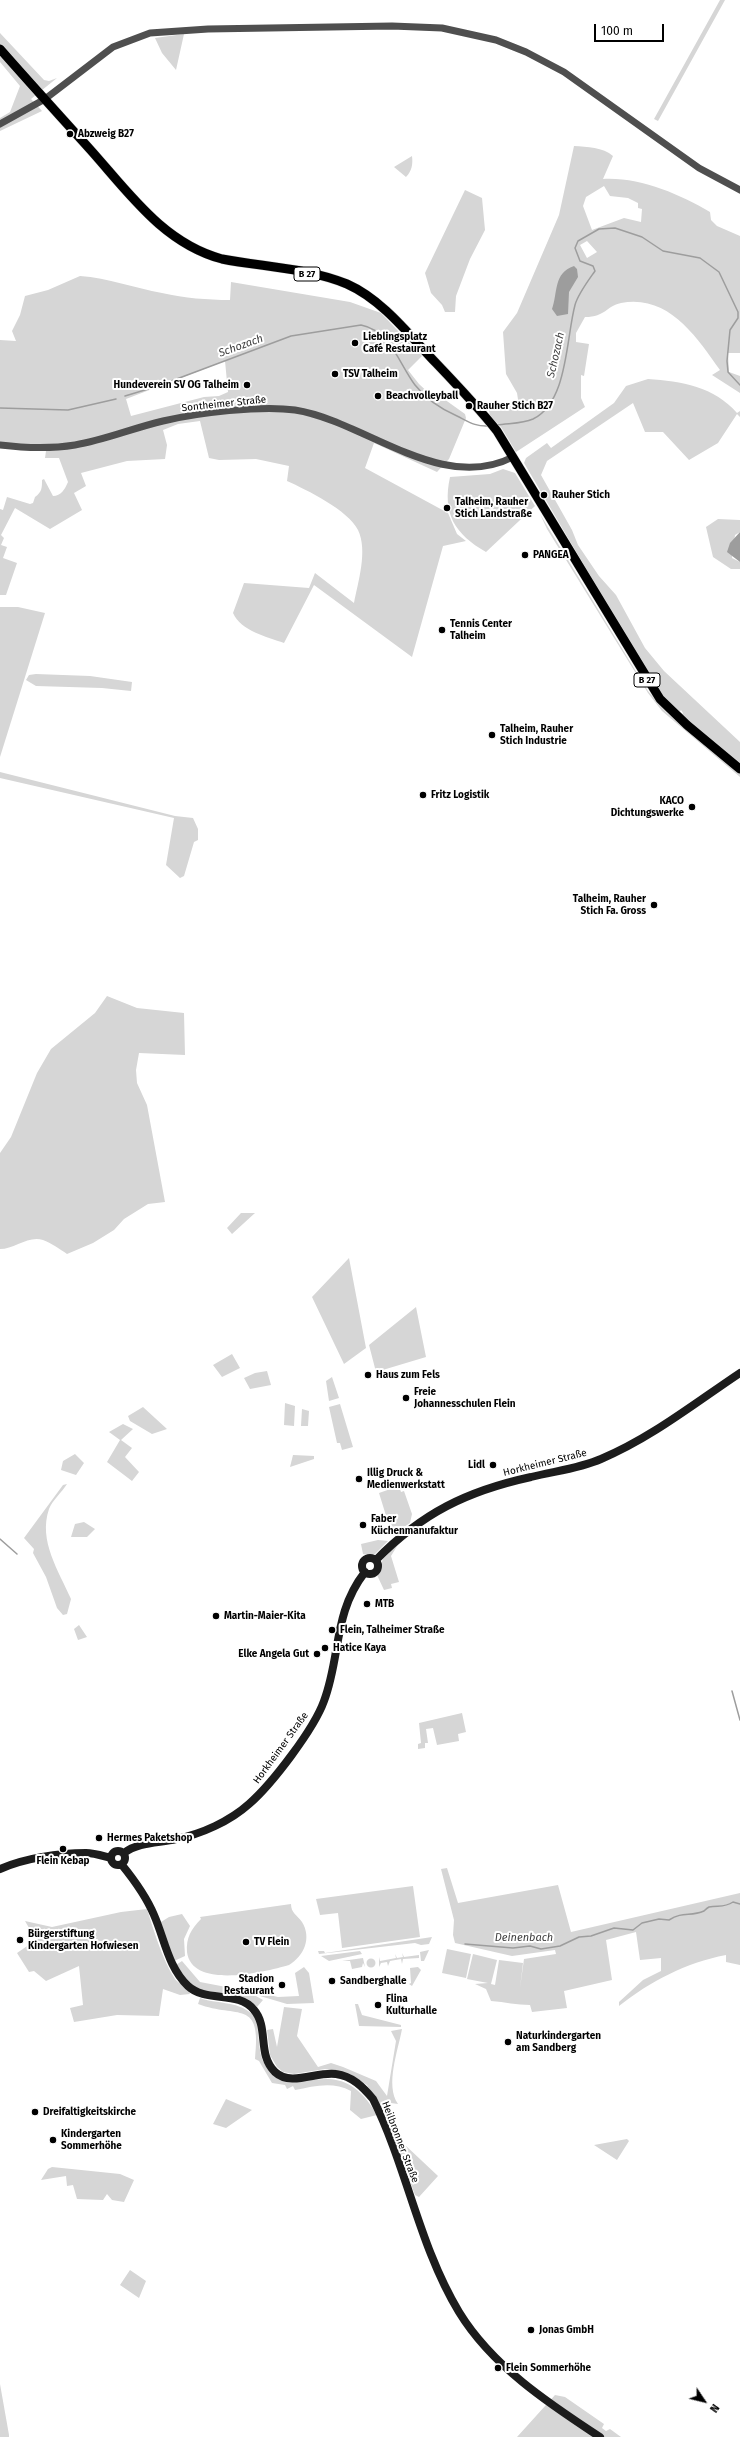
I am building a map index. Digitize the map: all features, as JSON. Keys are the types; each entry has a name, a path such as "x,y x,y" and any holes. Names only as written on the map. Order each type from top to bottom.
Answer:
{"main road":[{"name":"B 27","path":"0,49 149,214 171,235 207,255 326,278 357,289 374,301 395,321 487,419 500,437 660,699 687,725 740,768"},
{"name":"Horkheimer Straße","path":"124,1853 131,1848 177,1839 214,1826 243,1809 268,1786 305,1734 324,1701 343,1612 348,1599 365,1572 371,1574 376,1572 378,1567 376,1560 411,1527 453,1502 508,1482 574,1469 600,1460 630,1445 740,1373"},
{"path":"115,1851 124,1853 126,1860 122,1865 114,1864 111,1858 115,1851"},
{"path":"0,1869 25,1861 68,1854 87,1853 111,1858"},
{"name":"Heilbronner Straße","path":"122,1865 140,1887 155,1918 171,1964 188,1987 206,1995 237,1999 253,2008 258,2015 262,2028 266,2056 274,2071 289,2078 324,2073 337,2074 356,2082 373,2099 437,2267 460,2313 484,2345 503,2365 598,2436"}],"street":[{"path":"0,124 45,99 113,47 150,33 197,29 392,26 442,28 496,40 526,52 564,72 700,168 740,190"},
{"name":"Sontheimer Straße","path":"0,445 46,448 76,445 163,421 196,415 275,409 307,413 420,457 453,468 469,469 493,466 512,457"}],"shaded area":[{"path":"720,0 725,0 658,121 654,119"},
{"path":"0,33 44,80 49,81 57,78 31,99 42,111 0,131 0,118 10,112 20,86 0,62"},
{"path":"184,34 176,70 162,53 155,38"},
{"path":"574,146 589,147 600,149 613,156 603,179 631,181 672,193 710,212 711,220 717,226 740,236 740,353 728,353 729,372 740,376 740,393 712,375 720,370 691,331 667,311 653,305 638,302 616,304 602,313 592,317 585,317 576,333 576,342 589,344 584,376 581,375 581,398 585,407 516,452 501,427 490,416 488,405 519,406 517,393 506,374 503,332 517,313 559,215","holes":["604,186 610,196 628,198 638,203 638,208 642,209 641,222 624,218 592,230 583,206 586,197","587,241 597,252 587,258 580,245"]},
{"path":"412,156 412,167 406,177 394,167"},
{"path":"465,190 482,198 485,230 470,259 456,296 455,312 445,312 442,305 431,293 425,273"},
{"path":"574,266 577,269 578,277 569,292 568,314 557,316 552,309 559,278 567,269"},
{"path":"80,276 101,279 179,296 230,300 231,282 350,302 381,313 422,356 408,370 419,384 433,397 437,394 465,414 466,418 449,459 437,472 374,443 365,468 448,513 457,534 466,541 443,546 412,657 314,585 284,643 248,629 237,619 233,613 244,583 309,588 315,573 354,603 360,576 362,557 361,538 358,530 346,515 316,495 287,481 289,466 256,459 219,460 209,458 200,421 178,424 163,430 167,445 165,459 127,461 81,473 86,486 74,493 82,510 50,529 15,508 1,535 4,538 1,545 7,547 3,558 17,563 6,595 0,595 0,509 3,510 7,497 30,504 33,503 35,497 42,488 42,480 44,479 53,496 56,496 64,490 68,482 59,458 45,458 46,451 0,448 0,340 16,341 12,331 20,315 25,296 48,290","holes":["225,361 228,392 219,396 204,397 131,416 126,399"]},
{"path":"648,379 685,384 708,391 728,404 737,413 740,411 740,417 737,414 718,443 689,460 663,432 645,432 633,403 547,461 541,475 572,530 578,545 599,576 616,595 645,648 664,671 740,742 740,766 681,717 683,713 681,710 678,714 662,698 524,463 526,458 547,443 551,448 614,403 626,386"},
{"path":"503,469 515,473 535,506 486,552 466,538 453,522 448,502 450,477 490,474"},
{"path":"540,514 648,691 666,712 740,774 740,777 662,711 648,693 547,529"},
{"path":"718,519 740,520 740,532 735,535 732,558 740,562 740,569 731,569 713,557 706,527"},
{"path":"740,532 740,562 727,552 730,543"},
{"path":"0,607 18,607 45,613 0,757"},
{"path":"29,675 90,676 132,682 131,691 102,688 36,686 26,680"},
{"path":"0,772 175,816 193,818 198,829 198,840 194,842 184,876 180,878 166,865 174,818 0,778"},
{"path":"107,996 137,1008 184,1013 185,1055 139,1053 136,1070 137,1083 147,1105 165,1202 148,1204 124,1219 114,1230 93,1243 67,1254 49,1243 38,1239 32,1239 11,1247 0,1249 0,1153 11,1137 37,1073 51,1049 95,1013"},
{"path":"241,1213 255,1213 232,1234 227,1228"},
{"path":"349,1258 366,1348 344,1364 312,1297"},
{"path":"416,1307 426,1357 376,1372 369,1345"},
{"path":"232,1354 240,1368 222,1377 213,1365"},
{"path":"267,1371 271,1385 250,1389 244,1378 255,1373"},
{"path":"332,1377 339,1398 329,1401 326,1381"},
{"path":"285,1403 295,1406 294,1426 284,1425"},
{"path":"340,1404 353,1447 342,1450 340,1443 337,1443 329,1407"},
{"path":"143,1407 167,1429 152,1434 130,1421 128,1416"},
{"path":"302,1409 309,1411 308,1426 301,1426"},
{"path":"123,1424 133,1429 121,1440 132,1448 125,1457 139,1472 132,1481 107,1462 120,1440 109,1432"},
{"path":"75,1454 84,1463 76,1475 61,1470 63,1461"},
{"path":"293,1455 314,1456 314,1459 290,1467"},
{"path":"67,1484 50,1506 46,1521 46,1533 51,1556 71,1599 67,1614 63,1615 57,1608 46,1577 33,1553 34,1549 24,1538 63,1485"},
{"path":"399,1486 401,1492 404,1491 412,1514 410,1523 392,1535 379,1493"},
{"path":"84,1522 95,1529 87,1537 71,1537 75,1524"},
{"path":"378,1540 388,1541 373,1556 363,1554 361,1544"},
{"path":"399,1543 391,1556 399,1582 391,1584 392,1588 384,1590 377,1575 383,1559"},
{"path":"79,1625 87,1637 78,1640 74,1629"},
{"path":"462,1713 466,1732 458,1734 459,1741 437,1745 433,1728 426,1729 428,1743 425,1743 425,1748 418,1749 418,1744 421,1743 419,1723"},
{"path":"447,1868 458,1903 558,1885 571,1932 740,1893 740,1965 726,1962 726,1955 696,1963 656,1981 619,2006 619,2002 643,1980 661,1971 661,1958 640,1960 636,1932 606,1940 612,1980 564,1991 567,2008 532,2012 530,2005 491,2001 486,1989 475,1984 488,1983 467,1979 473,1954 497,1960 491,1984 495,1985 499,1960 523,1963 520,1988 524,1959 556,1954 555,1950 512,1956 455,1943 453,1935 454,1920 441,1869"},
{"path":"413,1886 420,1937 342,1948 338,1913 320,1915 316,1899"},
{"path":"291,1904 293,1912 305,1928 306,1940 305,1946 299,1957 289,1965 247,1974 215,1975 202,1971 192,1964 187,1952 187,1942 194,1926 201,1919 200,1917"},
{"path":"147,1909 159,1945 170,1971 175,1979 190,1994 180,1995 163,1989 159,2016 117,2015 74,2022 70,2008 83,2005 79,1966 46,1981 34,1971 29,1972 17,1953 36,1940 25,1921 52,1927 121,1912"},
{"path":"182,1914 190,1926 184,1939 185,1956 174,1961 161,1922 169,1917"},
{"path":"432,1937 429,1944 421,1945 415,1943 319,1954 318,1951 324,1951 325,1953"},
{"path":"447,1949 471,1954 466,1978 442,1973"},
{"path":"429,1950 424,1961 421,1961 420,1952"},
{"path":"360,1951 362,1954 329,1961 321,1956"},
{"path":"402,1953 404,1957 419,1955 419,1958 403,1959 402,1964 401,1959 390,1961 388,1966 387,1962 381,1963 379,1967 379,1957 380,1961 396,1958 395,1954 397,1958 403,1957"},
{"path":"363,1958 365,1967 363,1963 362,1967 352,1969 350,1961 342,1961"},
{"path":"371,1958 376,1963 371,1968 366,1963"},
{"path":"182,1961 200,1982 247,1991 263,2000 257,2007 249,2001 241,1998 205,1992 198,1989 189,1981 176,1965"},
{"path":"304,1967 309,1973 314,2003 287,2004 260,1996 261,1993 278,1997 299,1996 295,1973"},
{"path":"418,1967 421,1970 412,1986 409,1984 411,1983 410,1968"},
{"path":"200,1998 236,2005 255,2017 262,2060 276,2077 288,2081 331,2079 346,2083 362,2094 377,2115 361,2119 350,2110 351,2091 344,2088 323,2085 295,2090 293,2086 287,2089 285,2085 272,2083 259,2061 255,2059 255,2027 251,2019 244,2014 198,2004"},
{"path":"355,2004 358,2004 362,2015 401,2025 401,2027 359,2026"},
{"path":"284,2007 302,2009 297,2036 318,2067 331,2063 343,2067 376,2081 387,2096 396,2041 391,2031 402,2029 392,2078 394,2096 398,2104 384,2102 385,2115 367,2085 350,2074 325,2069 294,2074 283,2072 277,2067 270,2055 267,2030 273,2029 277,2047"},
{"path":"226,2099 252,2110 226,2128 213,2124"},
{"path":"627,2139 629,2141 617,2160 594,2145"},
{"path":"404,2144 438,2176 419,2197 415,2195 398,2149"},
{"path":"52,2167 120,2174 134,2180 124,2202 112,2200 107,2194 103,2200 77,2199 73,2185 67,2186 66,2176 41,2180 48,2169"},
{"path":"130,2270 146,2281 139,2298 120,2285"},
{"path":"0,2384 9,2435 9,2437 0,2437"},
{"path":"555,2395 565,2397 604,2424 602,2428 606,2431 610,2429 621,2437 517,2437"}],"waterway":[{"name":"Schozach","path":"497,425 529,421 544,411 553,399 564,368 576,301 595,271 593,266 580,261 575,248 578,241 599,229 615,228 642,237 663,251 700,258 719,272 738,312 738,318 730,330 727,361 728,372 740,385"},
{"name":"Schozach","path":"125,396 158,386 291,336 361,325 371,328 387,341 415,385 434,403 476,425 489,426"},
{"name":"Schozach","path":"0,408 68,410 116,399"},
{"path":"0,1539 17,1554"},
{"path":"732,1691 740,1720"},
{"name":"Deinenbach","path":"465,1944 513,1948 530,1946 541,1949 560,1946 579,1937 591,1936 614,1928 633,1930 642,1923 659,1919 669,1920 678,1916 699,1913 709,1907 724,1906 733,1902 740,1904"}],"place":[{"name":"Abzweig B27","path":"70,134"},
{"name":"Lieblingsplatz Café Restaurant","path":"355,343"},
{"name":"TSV Talheim","path":"335,374"},
{"name":"Hundeverein SV OG Talheim","path":"247,385"},
{"name":"Beachvolleyball","path":"378,396"},
{"name":"Rauher Stich B27","path":"469,406"},
{"name":"Rauher Stich","path":"544,495"},
{"name":"Talheim, Rauher Stich Landstraße","path":"447,508"},
{"name":"PANGEA","path":"525,555"},
{"name":"Tennis Center Talheim","path":"442,630"},
{"name":"Talheim, Rauher Stich Industrie","path":"492,735"},
{"name":"Fritz Logistik","path":"423,795"},
{"name":"KACO Dichtungswerke","path":"692,807"},
{"name":"Talheim, Rauher Stich Fa. Gross","path":"654,905"},
{"name":"Haus zum Fels","path":"368,1375"},
{"name":"Freie Johannesschulen Flein","path":"406,1398"},
{"name":"Lidl","path":"493,1465"},
{"name":"Illig Druck & Medienwerkstatt","path":"359,1479"},
{"name":"Faber Küchenmanufaktur","path":"363,1525"},
{"name":"MTB","path":"367,1604"},
{"name":"Martin-Maier-Kita","path":"216,1616"},
{"name":"Flein, Talheimer Straße","path":"332,1630"},
{"name":"Hatice Kaya","path":"325,1648"},
{"name":"Elke Angela Gut","path":"317,1654"},
{"name":"Hermes Paketshop","path":"99,1838"},
{"name":"Flein Kebap","path":"63,1849"},
{"name":"Bürgerstiftung Kindergarten Hofwiesen","path":"20,1940"},
{"name":"TV Flein","path":"246,1942"},
{"name":"Sandberghalle","path":"332,1981"},
{"name":"Stadion Restaurant","path":"282,1985"},
{"name":"Flina Kulturhalle","path":"378,2005"},
{"name":"Naturkindergarten am Sandberg","path":"508,2042"},
{"name":"Dreifaltigkeitskirche","path":"35,2112"},
{"name":"Kindergarten Sommerhöhe","path":"53,2140"},
{"name":"Jonas GmbH","path":"531,2330"},
{"name":"Flein Sommerhöhe","path":"498,2368"}]}
